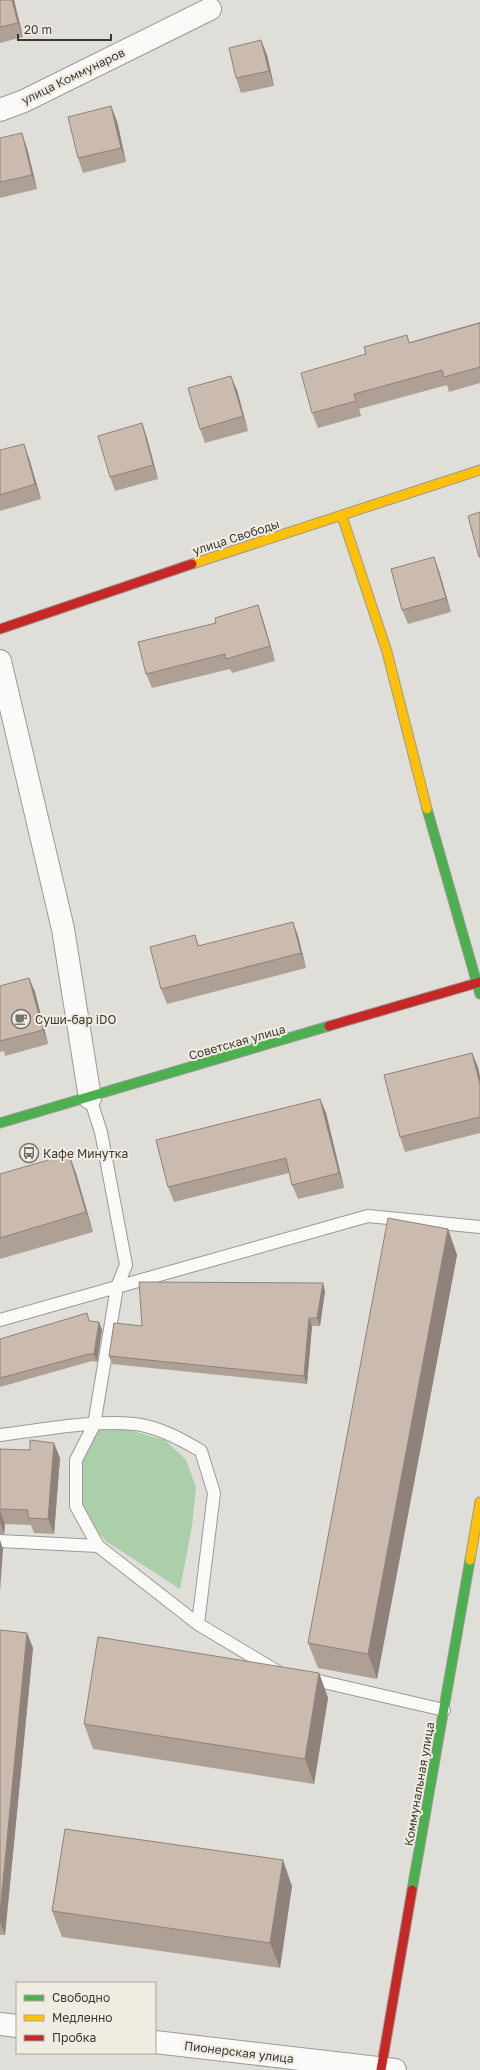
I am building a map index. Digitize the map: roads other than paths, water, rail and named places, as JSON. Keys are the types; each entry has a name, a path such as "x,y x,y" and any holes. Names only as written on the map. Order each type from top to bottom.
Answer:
{"street":[{"name":"улица Коммунаров","path":"0,110 24,100 210,9"},
{"name":"улица Свободы","path":"0,629 234,550 480,470"},
{"path":"342,516 387,652 425,800 479,983 480,994"},
{"path":"0,661 63,929 90,1098"},
{"name":"Советская улица","path":"0,1123 90,1098 479,983"},
{"name":"Коммунальная улица","path":"386,2069 444,1710 480,1502"},
{"path":"0,2024 16,2026"},
{"name":"Пионерская улица","path":"156,2042 386,2069"}],"lane":[{"path":"90,1098 102,1132 126,1265 117,1287 94,1425 76,1460 76,1506 98,1546 198,1624 278,1672 444,1710"},
{"path":"0,1320 368,1216 480,1227"},
{"path":"0,1434 94,1425 135,1424 175,1436 201,1451 214,1493 198,1624"},
{"path":"0,1541 98,1546"}],"place":[{"name":"Суши-бар iDO","path":"21,1019"},
{"name":"Кафе Минутка","path":"29,1153"}]}
